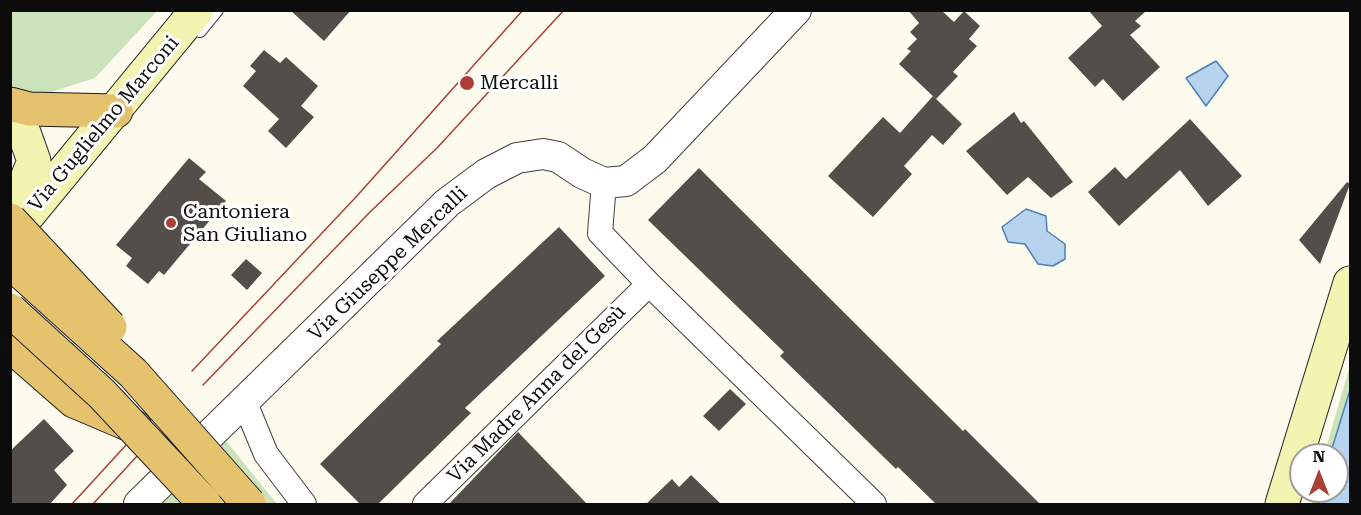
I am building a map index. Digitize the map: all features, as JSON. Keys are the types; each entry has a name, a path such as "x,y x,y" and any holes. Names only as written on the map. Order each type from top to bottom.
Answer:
{"highway":[{"path":"10,104 29,109 116,111"},
{"path":"15,230 129,349 132,372"},
{"path":"10,262 132,372 249,504"},
{"path":"10,310 135,428 205,504"},
{"path":"10,345 74,401 135,428"}],"main road":[{"name":"Via Guglielmo Marconi","path":"15,230 116,111 196,24"},
{"path":"10,124 24,133 34,161 19,198 15,230"},
{"path":"1282,504 1350,283"}],"street":[{"path":"796,10 648,165 626,181 604,183 600,233 649,284 874,504"},
{"name":"Via Giuseppe Mercalli","path":"139,504 245,403 447,203 501,164 517,158 543,154 558,157 582,173 604,183"},
{"name":"Via Madre Anna del Gesù","path":"425,504 649,284"},
{"path":"245,403 266,454 304,504"}],"lane":[{"path":"196,24 217,10"}],"green space":[{"path":"11,11 157,11 95,78 48,93 11,141"},
{"path":"1350,365 1350,504 1312,504 1349,503 1349,443 1327,443"},
{"path":"226,441 277,504 162,504"}],"water":[{"path":"1216,61 1228,76 1206,106 1186,78"},
{"path":"1026,209 1046,216 1047,231 1065,244 1065,259 1053,266 1038,264 1025,244 1008,242 1002,227"},
{"path":"1350,390 1350,504 1318,504 1349,503 1349,443 1334,443"}],"building":[{"path":"290,10 351,10 324,41"},
{"path":"908,10 941,10 954,22 964,11 980,26 969,39 977,46 953,72 958,76 936,99 899,64 911,51 907,49 917,39 910,32 919,23"},
{"path":"1088,10 1147,10 1135,21 1141,26 1130,35 1160,67 1123,101 1103,79 1095,87 1068,58 1102,26"},
{"path":"264,50 280,63 286,57 318,86 301,106 314,117 286,148 268,131 279,119 243,86 256,71 250,66"},
{"path":"933,96 962,124 943,145 932,135 904,166 912,174 873,217 828,176 883,117 900,133"},
{"path":"1014,112 1021,123 1024,121 1073,182 1051,198 1028,177 1007,195 966,151"},
{"path":"1190,119 1242,176 1208,206 1180,170 1119,226 1088,192 1115,167 1126,179"},
{"name":"Cantoniera San Giuliano","path":"189,158 206,172 199,179 226,201 164,275 159,271 148,284 126,266 132,258 116,245"},
{"path":"699,168 963,431 965,429 1040,504 936,504 898,467 896,469 780,356 784,352 648,220"},
{"path":"1347,182 1350,184 1320,264 1299,240"},
{"path":"559,227 605,276 465,408 471,413 378,504 360,504 320,464 441,344 437,341"},
{"path":"246,259 262,273 247,290 231,275"},
{"path":"730,389 746,404 719,431 703,416"},
{"path":"44,419 74,451 54,470 67,485 50,504 10,504 10,451"},
{"path":"518,432 587,504 449,504"},
{"path":"691,475 721,504 646,504 672,479 679,487"}],"tram line":[{"path":"192,371 356,197 523,10"},
{"path":"203,385 370,212 437,148 564,10"},
{"path":"72,504 127,444"},
{"path":"93,504 138,455"}],"place":[{"name":"Mercalli","path":"467,83"},
{"name":"Cantoniera San Giuliano","path":"171,223"}]}
